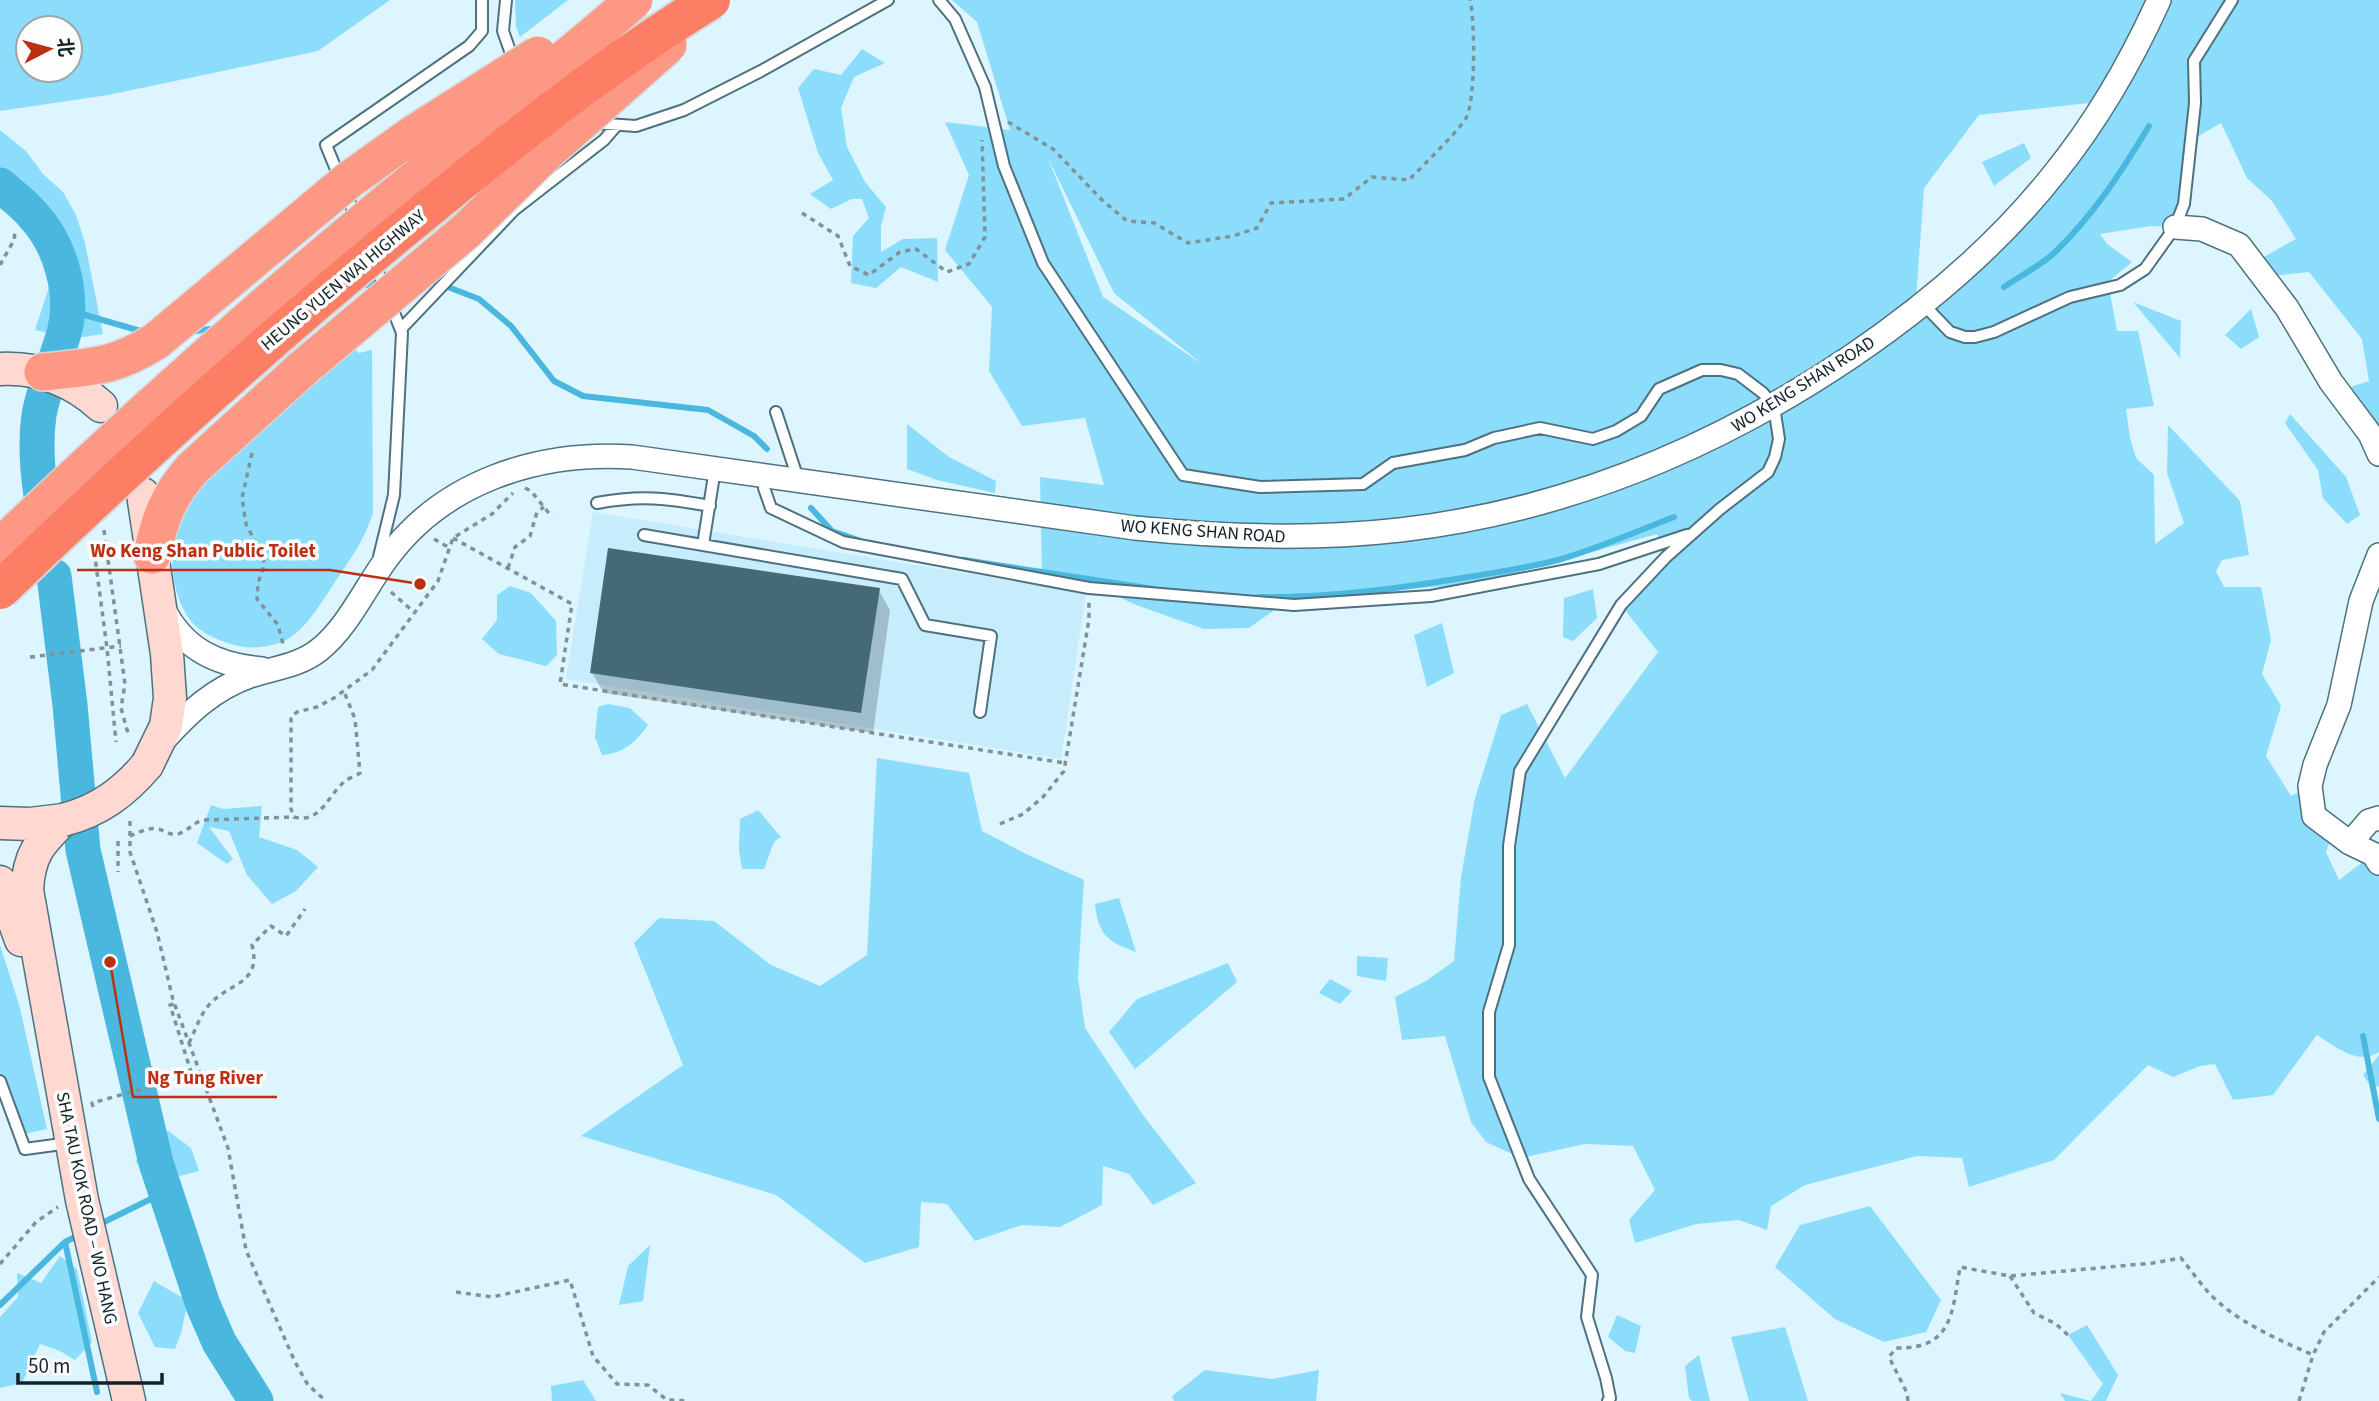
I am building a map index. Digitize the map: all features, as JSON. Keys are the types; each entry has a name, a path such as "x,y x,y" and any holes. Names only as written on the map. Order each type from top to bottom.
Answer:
{"highway":[{"path":"11,366 88,388 120,361 156,341 349,180 412,135 550,48 616,0"},
{"name":"HEUNG YUEN WAI HIGHWAY","path":"0,547 206,355 379,208 634,0"},
{"name":"HEUNG YUEN WAI HIGHWAY","path":"0,590 109,485 330,288 533,125 623,58 711,0"},
{"path":"152,555 164,508 192,469 302,369 466,231 548,151 633,74 725,0"}],"main road":[{"path":"143,494 170,675 166,726 144,750"},
{"name":"SHA TAU KOK ROAD – WO HANG","path":"129,1401 79,1222 71,1143 27,890 28,868 22,831 63,820 104,804 133,781 144,750"},
{"name":"SHA TAU KOK ROAD – WO HANG","path":"0,882 48,1014"}],"street":[{"name":"WO KENG SHAN ROAD","path":"144,750 212,694 280,660 311,656 321,649 345,620 386,559 422,521 457,495 503,472 546,461 587,456 632,457 1179,533 1274,537 1367,533 1469,519 1576,491 1669,458 1774,407 1875,341 1923,304 2006,229 2068,156 2107,99 2159,0"},
{"path":"2175,227 2202,229 2239,245 2287,308 2331,382 2370,434 2379,454"},
{"path":"2379,555 2361,601 2339,705 2315,765 2310,786 2314,816 2350,843 2373,854 2379,863"},
{"path":"159,597 177,631 201,652 224,663 280,660"},
{"path":"2350,843 2369,821 2379,818"}],"lane":[{"path":"362,231 326,145 469,46 482,31 482,0"},
{"path":"506,0 503,31 510,54 513,62 539,95 579,121 636,126 684,110 761,71 888,0"},
{"path":"939,0 955,19 985,87 1004,166 1043,263 1183,475 1260,487 1363,484 1393,463 1465,450 1493,438 1540,428 1593,439 1616,431 1641,416 1659,389 1702,370 1738,374 1763,393 1774,407 1779,432 1778,447 1768,471 1667,557 1621,605 1520,771 1509,846 1509,945 1489,1012 1489,1077 1529,1179 1592,1275 1587,1317 1606,1378 1610,1398 1608,1401"},
{"path":"1923,304 1943,327 1957,335 1975,337 1994,332 2070,297 2120,285 2145,269 2175,227 2184,204 2195,103 2194,61 2232,0"},
{"path":"401,330 514,210 604,140 617,125"},
{"path":"367,244 401,330 394,495 386,534 368,586"},
{"path":"776,412 798,480"},
{"path":"703,545 715,469"},
{"path":"765,476 764,488 771,508 843,542 1089,588 1294,605 1431,596 1599,564 1693,534"},
{"path":"597,503 624,498 674,499 710,506"},
{"path":"644,535 902,579 925,625 991,636 980,712"},
{"path":"0,1081 25,1149 71,1143"}],"path":[{"path":"991,113 1053,149 1126,221 1154,223 1188,243 1233,236 1257,228 1271,203 1344,199 1373,177 1409,180 1467,117 1474,63 1473,9 1470,0"},
{"path":"802,213 838,236 850,266 869,275 900,252 916,249 947,271 969,264 985,237 982,135"},
{"path":"0,265 14,240 15,232"},
{"path":"250,446 253,451 242,498 246,524 263,558 264,566 258,583 257,599 278,625 280,660"},
{"path":"294,817 290,809 291,717 297,712 317,707 334,698 372,670 438,581 453,538 492,514 518,488 531,491 552,517"},
{"path":"508,568 514,547 530,536 537,512 544,507"},
{"path":"101,523 121,646 125,684 121,708 144,750"},
{"path":"432,538 450,548"},
{"path":"453,538 572,604 561,684 1065,763"},
{"path":"93,542 116,741"},
{"path":"1000,824 1023,814 1043,797 1064,771 1089,619 1089,588"},
{"path":"391,592 415,613"},
{"path":"30,657 121,646"},
{"path":"130,836 158,828 175,835 203,820 302,819 314,816 331,801 346,780 360,773 355,719 345,694"},
{"path":"130,821 130,852 157,932 175,1004 228,1148 246,1250 295,1362 309,1385 326,1401"},
{"path":"118,841 118,872"},
{"path":"190,1044 206,1008 217,996 242,984 254,967 256,958 252,945 271,926 286,936 305,909"},
{"path":"94,1112 92,1102 192,1075 170,1005 175,1004"},
{"path":"0,1264 36,1222 79,1222"},
{"path":"1908,1401 1908,1393 1889,1357 1896,1348 1916,1348 1935,1340 1948,1323 1960,1267 2010,1276 2181,1258 2210,1294 2248,1323 2312,1355"},
{"path":"2010,1276 2034,1313 2056,1324 2067,1335"},
{"path":"2299,1401 2312,1355 2325,1332 2379,1277"},
{"path":"456,1292 492,1297 570,1280 593,1356 617,1384 648,1385 667,1400 687,1401"}],"shaded area":[{"path":"0,0 390,0 318,51 108,95 0,111"},
{"path":"515,0 568,0 520,37 516,27"},
{"path":"952,0 2379,0 2379,460 2338,391 2369,381 2362,339 2309,272 2264,277 2253,263 2296,239 2272,201 2247,178 2221,123 2190,141 2175,227 2151,226 2100,234 2107,244 2132,262 2108,282 2117,331 2138,331 2154,406 2126,409 2136,458 2154,475 2155,544 2184,523 2167,473 2168,425 2240,501 2249,555 2222,560 2216,571 2224,587 2261,587 2271,640 2262,674 2281,706 2266,756 2291,796 2310,786 2333,831 2326,852 2339,880 2373,854 2379,864 2379,1052 2371,1056 2354,1056 2317,1035 2273,1095 2233,1100 2215,1064 2200,1066 2173,1077 2148,1065 2054,1160 1969,1187 1962,1158 1917,1156 1805,1185 1771,1206 1767,1230 1739,1220 1696,1224 1635,1243 1629,1220 1655,1190 1633,1146 1585,1144 1521,1158 1486,1142 1471,1122 1445,1036 1402,1040 1395,997 1426,981 1454,961 1461,877 1475,798 1501,715 1527,704 1565,778 1658,652 1621,605 1666,557 1657,534 1476,584 1293,597 1249,628 1204,629 1136,605 1091,584 1042,577 1040,477 1104,485 1085,418 1022,426 989,371 992,307 945,250 969,175 945,122 1010,130 977,22","holes":["2108,101 2002,243 1914,327 1924,188 1979,115","1048,158 1114,293 1202,364 1103,297"]},
{"path":"862,49 885,63 854,77 841,108 847,147 865,182 886,207 881,226 881,252 903,239 937,238 938,282 901,267 876,288 851,283 853,236 869,218 862,199 852,199 831,209 810,194 833,180 818,153 798,88 814,69 841,75"},
{"path":"0,130 26,151 43,174 63,192 76,215 85,243 103,334 76,338 35,330 50,284 45,262 28,217 0,204"},
{"path":"2024,143 2031,158 1994,186 1982,162"},
{"path":"2133,302 2181,321 2180,358"},
{"path":"2251,309 2259,337 2241,349 2225,335"},
{"path":"350,345 359,353 372,350 373,513 366,532 320,605 308,621 288,639 260,647 245,647 214,638 190,620 177,593 172,562 173,546 179,516 185,503 200,480"},
{"path":"2290,414 2346,477 2360,515 2347,524 2323,498 2318,470 2285,423"},
{"path":"907,424 949,457 996,481 995,493 937,480 907,469"},
{"path":"593,512 1086,593 1061,759 566,679"},
{"path":"510,586 531,593 556,621 557,655 546,666 499,654 482,639 497,620 497,595"},
{"path":"1593,589 1597,618 1573,641 1563,637 1564,598"},
{"path":"1442,623 1454,673 1427,687 1414,635"},
{"path":"608,704 630,708 648,725 628,746 602,755 595,737 598,707"},
{"path":"877,758 969,773 982,831 1084,880 1078,978 1085,1028 1143,1115 1196,1183 1153,1205 1129,1174 1103,1166 1102,1205 1060,1227 1022,1225 975,1241 947,1204 921,1202 919,1247 865,1263 776,1195 581,1136 683,1065 634,943 659,918 714,921 771,965 820,986 867,955"},
{"path":"211,805 223,809 262,806 259,837 297,850 318,867 296,891 272,904 247,875 229,831 209,827 233,859 227,864 197,843"},
{"path":"758,810 781,837 774,842 764,869 742,869 739,849 740,819"},
{"path":"1119,898 1136,952 1118,945 1106,936 1096,915 1095,904"},
{"path":"0,945 20,1008 47,1129 24,1134 0,1072"},
{"path":"1357,956 1388,958 1386,981 1357,976"},
{"path":"1228,963 1237,982 1135,1069 1109,1032 1137,999"},
{"path":"1330,979 1352,991 1340,1004 1319,993"},
{"path":"2379,1055 2379,1086 2372,1088 2363,1075"},
{"path":"167,1130 191,1148 199,1171 165,1177 150,1173 135,1162"},
{"path":"1870,1206 1941,1300 1926,1332 1884,1342 1835,1319 1775,1267 1800,1225"},
{"path":"650,1245 643,1301 619,1305 628,1266"},
{"path":"60,1256 77,1269 92,1342 75,1360 40,1344 22,1383 0,1388 0,1317 18,1297 17,1273 41,1283"},
{"path":"154,1281 188,1301 175,1349 155,1347 138,1313"},
{"path":"1617,1315 1641,1326 1635,1353 1625,1351 1608,1337"},
{"path":"2087,1325 2118,1375 2106,1401 2091,1401 2103,1384 2068,1335"},
{"path":"1785,1327 1808,1401 1749,1401 1731,1337"},
{"path":"1699,1355 1710,1401 1692,1401 1689,1398 1685,1366"},
{"path":"1205,1370 1272,1379 1319,1370 1316,1401 1174,1401 1172,1396"},
{"path":"583,1380 596,1401 552,1401 551,1386"},
{"path":"2060,1393 2091,1401 2065,1401"}],"building":[{"path":"608,548 880,588 861,713 590,673"}],"waterway":[{"path":"2004,287 2043,262 2082,224 2149,126"},
{"path":"0,185 25,206 42,226 57,254 66,286 68,302 64,333 39,415 37,455 41,495"},
{"path":"360,286 384,282"},
{"path":"426,282 435,282 479,299 511,326 554,381 583,396 708,410 754,436 767,449"},
{"path":"68,310 144,332"},
{"path":"189,332 217,328"},
{"path":"811,508 832,531 861,541"},
{"path":"1259,597 1361,592 1522,568 1587,551 1674,517"},
{"path":"964,560 1154,589"},
{"path":"54,576 70,705 83,850 156,1163 203,1305 219,1342 256,1401"},
{"path":"2363,1036 2379,1119"},
{"path":"98,1225 165,1192"},
{"path":"0,1305 65,1242 79,1235"},
{"path":"65,1242 97,1392"}],"place":[{"name":"Wo Keng Shan Public Toilet","path":"420,584"},
{"name":"Ng Tung River","path":"110,962"}]}
